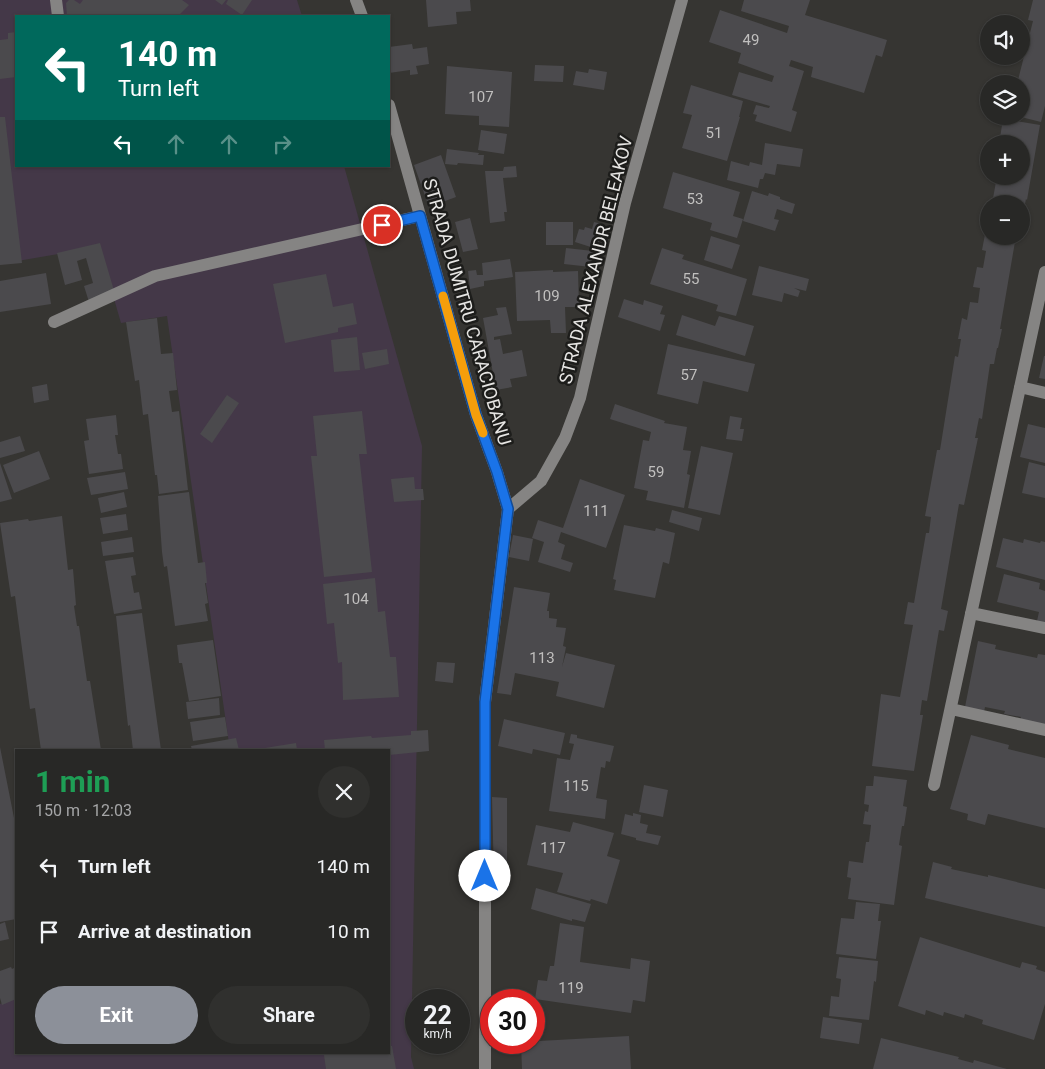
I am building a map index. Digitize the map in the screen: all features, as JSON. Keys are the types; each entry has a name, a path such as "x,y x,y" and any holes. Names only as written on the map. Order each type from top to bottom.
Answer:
{"street":[{"path":"56,0 58,15"},
{"path":"356,0 362,15"},
{"name":"STRADA ALEXANDR BELEAKOV","path":"508,509 542,481 565,438 580,398 625,203 682,0"},
{"name":"STRADA DUMITRU CARACIOBANU","path":"390,109 476,415 497,472 508,509 485,702 485,1069"},
{"path":"54,322 155,276 420,216"},
{"path":"934,785 1045,272"},
{"path":"1020,387 1045,393"},
{"path":"971,613 1045,628"},
{"path":"950,709 1045,730"}],"shaded area":[{"path":"0,0 297,0 302,15 15,15 15,167 344,167 422,446 412,989 405,989 405,1054 411,1054 414,1069 0,1069 0,1004 15,998 15,1054 390,1054 390,749 230,749 167,316 121,323 99,247 0,264"}],"building":[{"path":"69,0 74,0 80,4 83,0 182,0 189,5 179,15 67,15 66,3"},
{"path":"215,0 226,0 222,5"},
{"path":"228,0 252,0 242,15 226,4"},
{"path":"426,0 470,0 471,11 456,12 457,24 428,27"},
{"path":"744,0 810,0 805,15 887,40 882,57 876,55 864,93 811,77 813,67 791,60 789,66 804,71 792,110 797,112 791,132 755,121 757,115 753,114 756,105 769,108 770,106 732,95 739,72 772,82 774,76 738,63 741,53 709,42 720,10 787,33 789,26 741,11"},
{"path":"1033,0 1045,0 1045,106 1041,122 1030,119 1030,75 1019,75 1022,65 1030,65 1030,33 1033,21 1030,20 1029,15"},
{"path":"15,32 15,77 0,79 0,40 8,39 8,33"},
{"path":"412,44 413,49 427,47 429,64 416,66 418,74 410,75 410,70 390,73 390,47"},
{"path":"535,65 564,66 563,82 534,81"},
{"path":"447,66 512,72 509,127 479,125 479,116 445,114"},
{"path":"589,69 607,72 604,90 573,85 576,71 588,73"},
{"path":"691,85 743,101 727,161 682,148 692,115 683,113"},
{"path":"0,117 5,117 22,263 0,265"},
{"path":"1030,123 1040,125 1030,183 1030,135 1000,135 1002,125 1030,125"},
{"path":"481,130 507,134 504,154 478,150"},
{"path":"765,143 803,149 800,167 777,164 775,175 765,173 763,179 760,179 758,188 727,180 731,161 749,166 750,162 762,165"},
{"path":"447,149 484,155 483,165 445,164"},
{"path":"441,155 456,197 429,207 414,165"},
{"path":"516,166 517,177 503,178 507,212 504,212 505,221 490,223 485,171 503,171 504,167"},
{"path":"673,172 740,192 733,216 743,219 737,238 710,230 712,223 663,208"},
{"path":"995,185 1030,185 1028,195 994,195"},
{"path":"752,191 768,196 769,193 795,204 792,214 777,209 774,219 779,220 775,231 743,221"},
{"path":"470,218 478,249 463,252 455,222"},
{"path":"546,222 573,222 573,245 546,245"},
{"path":"594,222 602,224 600,231 602,232 597,249 575,242 579,229 584,230 585,227 592,229"},
{"path":"711,236 740,245 732,269 704,260"},
{"path":"100,243 115,294 89,302 84,286 93,283 86,258 77,261 82,280 65,285 57,253"},
{"path":"983,245 1014,245 998,348 994,364 990,364 982,419 979,418 975,438 978,438 964,505 959,504 941,609 948,611 944,631 939,630 927,701 922,700 920,715 923,715 914,771 872,766 881,694 900,697 913,625 904,624 908,602 914,603 926,533 929,533 931,517 925,516 937,450 940,450 955,356 958,357 961,339 958,339 962,318 967,320 970,302 978,303 980,288 973,287 977,267 983,268 986,251 982,250"},
{"path":"566,248 593,251 591,267 564,264"},
{"path":"662,248 684,255 682,259 747,279 736,316 716,311 718,305 650,284"},
{"path":"510,259 513,277 484,281 484,286 470,289 468,271 476,270 477,275 483,275 482,263"},
{"path":"759,266 809,279 806,291 794,288 800,291 798,297 784,293 782,302 752,295"},
{"path":"553,270 553,272 578,271 579,307 565,307 566,333 551,333 550,320 517,321 515,272"},
{"path":"46,273 51,304 0,312 0,281"},
{"path":"326,274 333,307 353,303 357,324 338,328 338,332 285,343 273,284"},
{"path":"624,299 643,305 644,300 663,306 660,314 665,315 660,331 618,317"},
{"path":"506,307 512,334 494,337 494,340 500,339 503,354 522,350 527,376 510,379 512,387 496,390 483,318 498,315 496,308"},
{"path":"682,315 715,326 719,316 754,326 745,356 676,335"},
{"path":"157,318 161,354 173,353 177,390 169,391 172,412 179,411 188,490 159,494 148,414 143,415 139,380 135,381 126,322"},
{"path":"357,337 360,370 334,372 331,340"},
{"path":"668,344 755,364 748,392 703,381 698,404 657,394"},
{"path":"387,349 389,364 365,369 362,353"},
{"path":"1045,356 1045,379 1039,378"},
{"path":"47,384 49,400 34,403 32,387"},
{"path":"227,395 239,403 212,443 200,434"},
{"path":"615,404 665,421 664,423 687,427 683,450 691,451 687,474 690,475 684,508 646,500 648,491 634,488 643,440 649,441 651,432 610,419"},
{"path":"362,411 367,454 359,454 372,572 324,577 311,456 317,456 313,416"},
{"path":"116,415 118,435 115,435 123,469 89,474 84,441 89,440 86,419"},
{"path":"730,416 742,418 740,429 744,429 742,441 726,439"},
{"path":"1028,424 1045,428 1045,463 1020,457"},
{"path":"20,436 25,451 0,458 0,442"},
{"path":"701,446 733,453 720,515 688,508"},
{"path":"39,451 50,479 14,493 3,465"},
{"path":"1029,462 1045,466 1045,498 1022,493"},
{"path":"0,463 12,499 0,502"},
{"path":"125,472 128,489 91,495 87,478"},
{"path":"414,477 415,489 423,489 424,500 394,502 391,479"},
{"path":"580,479 625,495 606,548 561,532 558,542 565,545 561,559 573,563 570,572 538,562 544,542 532,538 538,520 563,528"},
{"path":"124,492 127,507 101,513 98,498"},
{"path":"189,492 198,563 205,562 207,583 205,583 208,603 205,604 208,621 175,626 167,566 164,567 162,552 158,496"},
{"path":"672,510 702,518 699,531 669,522"},
{"path":"126,514 128,530 103,534 100,518"},
{"path":"62,516 68,570 73,569 76,605 74,606 77,626 79,626 87,681 90,681 101,749 41,749 35,708 30,709 15,596 11,597 0,523 28,519 29,521"},
{"path":"624,525 655,531 656,528 675,533 669,564 663,562 655,598 614,590 616,580 613,579"},
{"path":"513,535 533,539 529,561 509,557"},
{"path":"132,537 134,552 103,556 101,542"},
{"path":"1003,538 1023,543 1024,539 1040,543 1041,541 1045,542 1045,580 996,567"},
{"path":"133,557 136,575 131,576 134,593 139,592 142,609 114,614 105,561"},
{"path":"1004,574 1040,583 1039,589 1045,591 1045,623 1037,621 1039,612 997,602"},
{"path":"375,578 378,612 385,611 390,657 396,657 399,697 343,700 342,662 338,663 334,623 327,624 323,584"},
{"path":"514,587 550,593 547,611 549,611 549,618 557,619 556,627 566,628 563,646 566,647 562,667 566,653 615,665 604,708 556,696 559,682 515,673 511,695 497,693"},
{"path":"142,613 161,749 133,749 130,725 128,726 116,616"},
{"path":"213,640 221,696 189,701 182,663 179,663 177,645"},
{"path":"978,641 996,645 995,649 1037,658 1038,654 1045,655 1045,727 1020,721 1021,717 1004,714 1005,711 985,707 984,712 965,707"},
{"path":"437,662 455,663 453,683 435,681"},
{"path":"219,698 220,715 188,719 186,702"},
{"path":"225,717 228,736 193,741 190,722"},
{"path":"504,719 565,733 560,755 533,749 532,754 498,746"},
{"path":"428,730 429,751 390,755 390,749 325,749 324,740 411,735 411,731"},
{"path":"571,734 577,735 577,738 614,746 610,762 606,761 605,768 601,767 596,798 607,800 605,819 549,811 557,758 570,760 574,744 569,743"},
{"path":"971,735 1009,745 1008,749 1045,758 1045,828 988,814 985,825 967,820 968,814 950,809"},
{"path":"236,738 239,749 192,749 191,746"},
{"path":"296,743 297,749 265,749"},
{"path":"0,747 15,823 15,919 0,922"},
{"path":"874,776 907,780 903,806 907,807 899,845 902,846 894,905 848,899 851,878 847,877 849,861 863,863 866,842 869,842 871,825 863,824 865,811 868,812 869,805 864,804 866,786 873,786"},
{"path":"644,785 668,790 663,817 639,812"},
{"path":"492,797 507,798 507,879 494,880"},
{"path":"633,813 641,815 640,823 648,825 646,833 661,836 658,845 621,834 625,814 633,816"},
{"path":"573,822 614,833 607,856 620,860 607,904 557,892 563,873 527,865 536,825 570,832"},
{"path":"933,862 952,867 951,869 988,877 988,875 1045,889 1045,927 925,898"},
{"path":"536,888 591,904 585,922 572,919 572,921 531,909"},
{"path":"856,902 880,904 878,921 881,921 876,959 836,954 841,918 854,919"},
{"path":"5,922 9,939 0,941 0,924"},
{"path":"560,923 584,927 580,962 630,969 631,958 650,961 645,1002 633,1000 631,1013 545,1000 545,989 537,989 538,980 547,981 550,966 554,966"},
{"path":"920,937 1020,968 1022,962 1037,966 1036,969 1045,972 1045,1004 1034,1040 982,1024 983,1020 965,1014 964,1018 944,1012 943,1016 926,1010 925,1015 898,1006"},
{"path":"839,957 878,961 869,1020 829,1016 831,996 839,997 841,979 836,978"},
{"path":"15,968 15,999 2,1005 0,998 0,971"},
{"path":"823,1017 862,1023 859,1044 820,1038"},
{"path":"629,1036 631,1069 522,1069 521,1054 545,1054 545,1041"},
{"path":"881,1038 959,1057 958,1059 973,1063 974,1060 1007,1069 873,1069"},
{"path":"390,1046 392,1046 396,1069 326,1069 324,1055 390,1054"}],"slow traffic":[{"path":"443,296 476,415 483,433"}],"route":[{"path":"382,225 420,216 476,415 497,472 508,509 485,702 485,876"}]}
